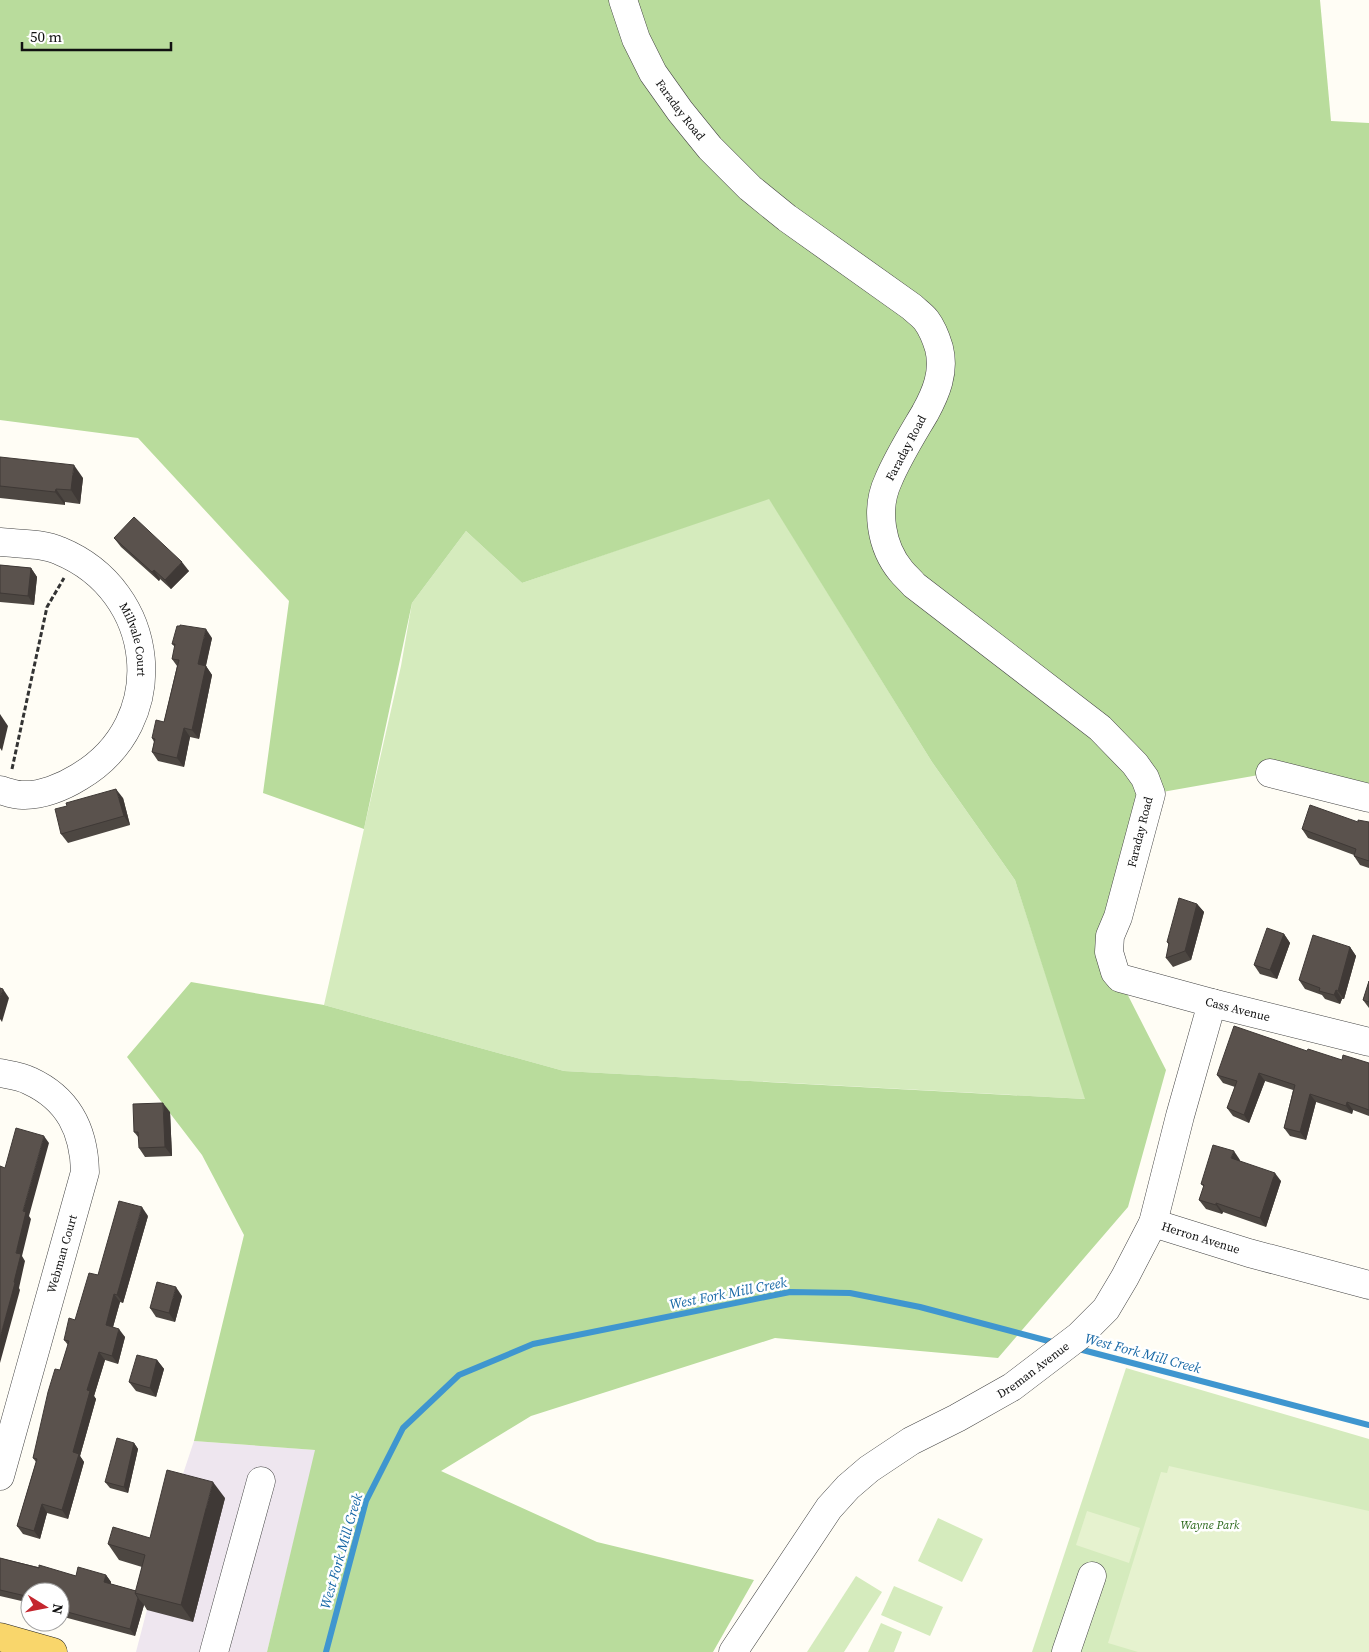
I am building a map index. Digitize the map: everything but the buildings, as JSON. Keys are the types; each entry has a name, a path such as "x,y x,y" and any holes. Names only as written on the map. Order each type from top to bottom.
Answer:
{"main road":[{"path":"0,1637 53,1652"}],"street":[{"name":"Faraday Road","path":"623,0 636,39 653,73 710,148 750,188 786,218 912,307 926,320 936,337 941,356 940,375 935,394 887,482 882,500 881,519 884,538 890,556 914,585 1100,728 1135,764 1145,778 1150,794 1118,917 1110,936 1109,952 1113,966"},
{"name":"Millvale Court","path":"0,542 52,548 85,564 106,582 118,596 132,620 140,647 142,665 140,693 135,711 117,744 105,758 91,770 68,784 41,793 23,795 3,791"},
{"path":"1270,772 1369,798"},
{"name":"Cass Avenue","path":"1113,966 1120,978 1369,1042"},
{"name":"Dreman Avenue","path":"733,1652 829,1508 848,1487 869,1469 911,1441 1012,1387 1086,1330 1106,1310 1153,1223 1212,1003"},
{"name":"Webman Court","path":"0,1072 30,1080 47,1090 61,1102 72,1117 80,1134 85,1172 0,1476"},
{"name":"Herron Avenue","path":"1153,1223 1249,1253 1369,1285"},
{"path":"214,1652 261,1481"},
{"path":"1066,1652 1092,1576"}],"path":[{"path":"3,791 47,607 75,558"}],"shaded area":[{"path":"194,1441 316,1450 267,1652 136,1652 179,1486"}],"green space":[{"path":"0,0 1320,0 1331,121 1369,123 1369,798 1270,773 1151,794 1113,966 1166,1070 1128,1207 998,1358 775,1338 531,1416 441,1471 597,1542 754,1580 713,1652 267,1652 315,1450 194,1441 244,1235 202,1155 127,1057 191,982 324,1005 564,1071 1085,1099 1015,880 932,762 769,499 522,583 466,531 412,603 364,829 263,793 289,601 138,438 0,420"},
{"path":"769,498 932,762 1015,880 1086,1099 564,1071 324,1005 401,666 412,603 466,531 522,583"},
{"name":"Wayne Park","path":"1126,1368 1369,1439 1369,1652 1032,1652"},
{"path":"1169,1466 1369,1511 1369,1652 1138,1652 1108,1643 1161,1472 1167,1473"},
{"path":"1087,1511 1140,1528 1129,1563 1076,1545"},
{"path":"938,1518 983,1539 962,1582 918,1561"},
{"path":"856,1576 882,1592 844,1652 807,1652"},
{"path":"894,1586 943,1607 930,1636 881,1615"},
{"path":"881,1623 902,1632 894,1652 868,1652"}],"waterway":[{"name":"West Fork Mill Creek","path":"326,1652 366,1501 403,1428 459,1375 533,1344 790,1292 850,1293 920,1307 1056,1343"},
{"name":"West Fork Mill Creek","path":"1075,1348 1369,1425"}]}
